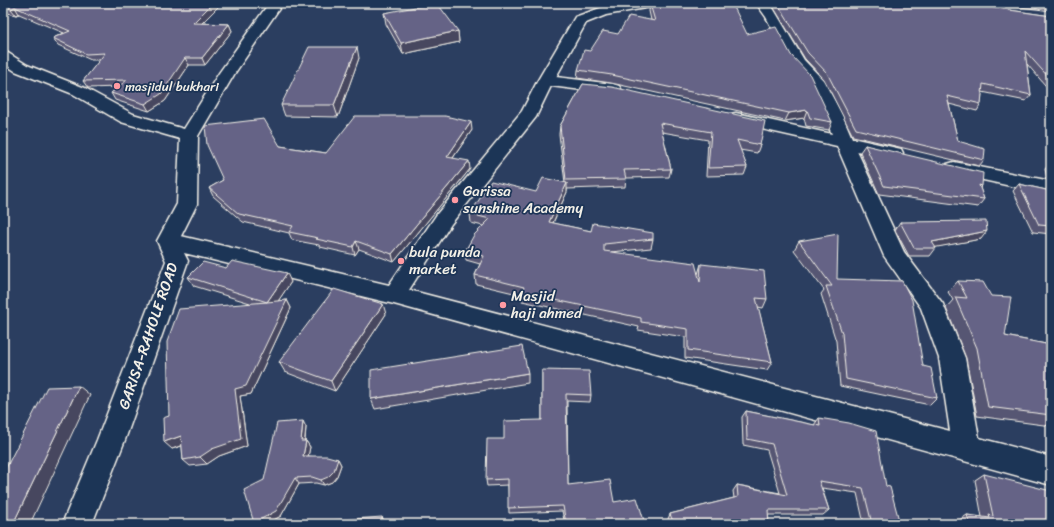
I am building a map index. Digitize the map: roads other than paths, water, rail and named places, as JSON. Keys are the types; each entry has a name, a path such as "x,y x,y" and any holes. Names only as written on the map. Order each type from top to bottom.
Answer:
{"street":[{"name":"GARISA-RAHOLE ROAD","path":"77,524 111,440 177,261 168,241 187,204 189,136 227,73 276,3"},
{"path":"394,294 444,219 530,113 546,80 580,20 603,11 650,3"},
{"path":"763,3 773,17 798,62 815,80 832,112 875,214 895,256 931,304 952,358 967,449"},
{"path":"3,56 21,68 79,91 127,118 189,136"},
{"path":"546,80 626,92"},
{"path":"719,114 910,157"},
{"path":"940,164 992,177 1051,188"},
{"path":"168,241 394,294 1051,471"}],"place":[{"name":"masjidul bukhari","path":"117,86"},
{"name":"Garissa sunshine Academy","path":"455,200"},
{"name":"bula punda market","path":"401,261"},
{"name":"Masjid haji ahmed","path":"503,305"}]}
